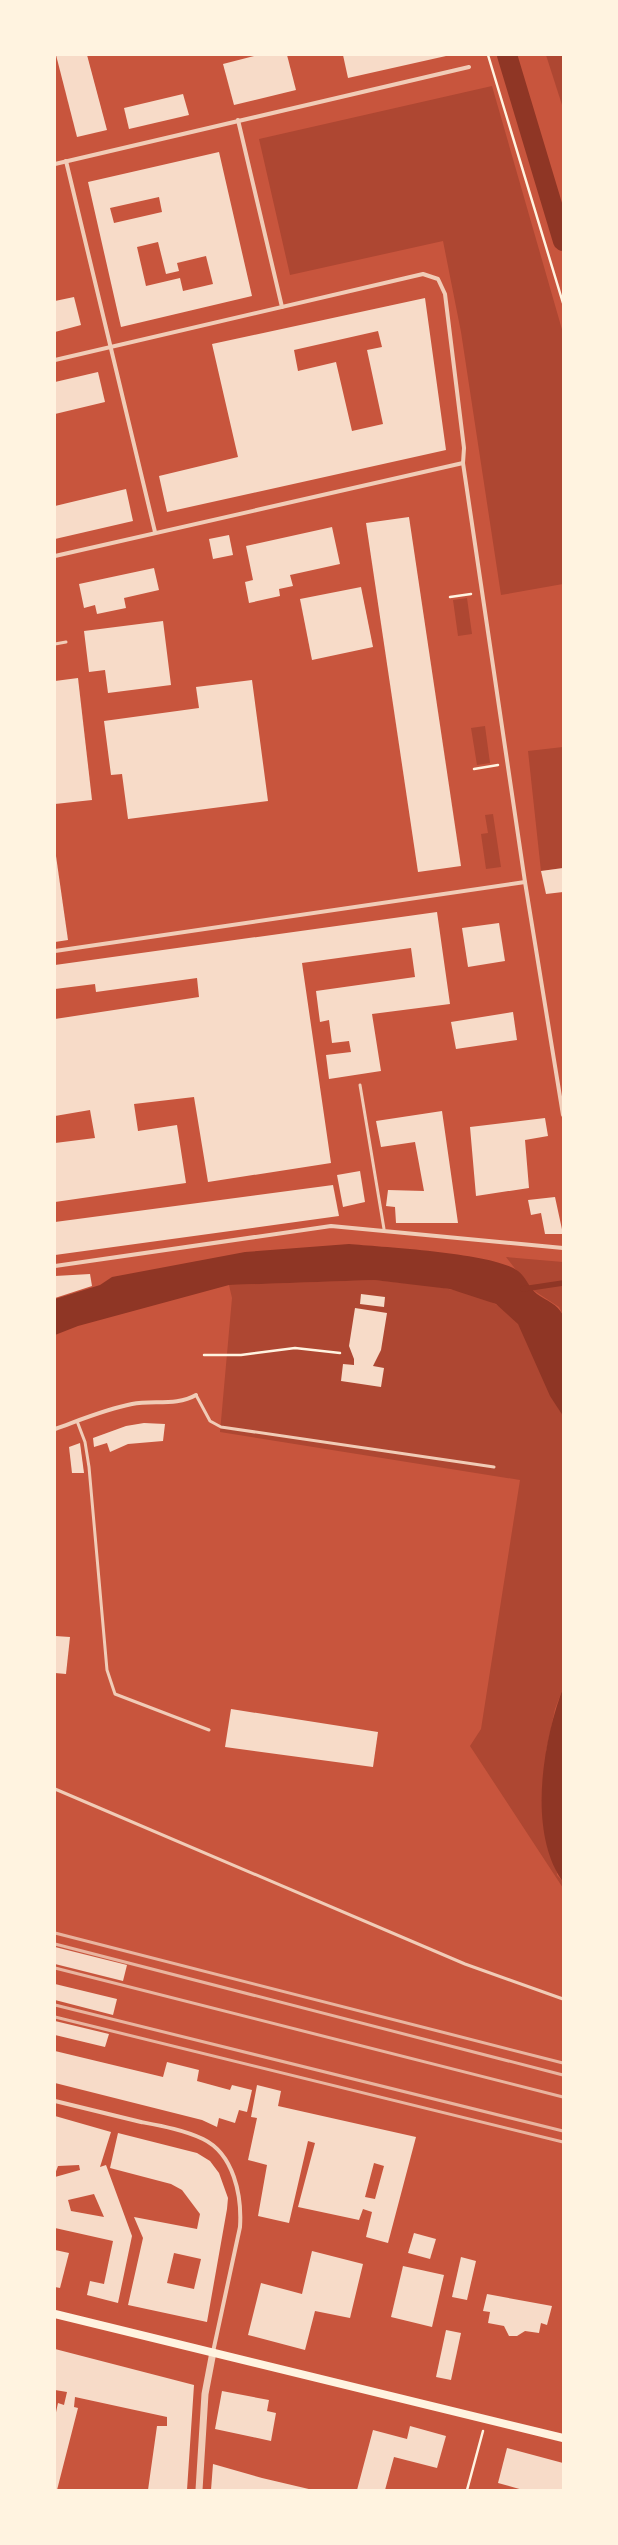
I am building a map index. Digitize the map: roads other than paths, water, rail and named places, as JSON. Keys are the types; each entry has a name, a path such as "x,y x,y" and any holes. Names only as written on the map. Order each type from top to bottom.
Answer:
{"main road":[{"path":"55,2314 563,2438"}],"street":[{"path":"55,164 469,67"},
{"path":"238,120 282,307"},
{"path":"66,161 155,532"},
{"path":"55,360 423,274 438,279 445,294 464,448 464,463 525,882 563,1115"},
{"path":"55,556 155,532 464,463"},
{"path":"55,951 525,882"},
{"path":"55,1266 332,1226 384,1229 563,1248"},
{"path":"55,1429 130,1404 150,1401 177,1402 187,1400 196,1394"},
{"path":"55,2101 180,2131 204,2140 226,2161 238,2191 241,2207 240,2227 205,2394 199,2490"}],"lane":[{"path":"55,644 66,642"},
{"path":"360,1085 384,1229"},
{"path":"196,1394 210,1421 221,1427 494,1467"},
{"path":"77,1421 85,1442 89,1467 106,1670 115,1694 209,1730"},
{"path":"55,1789 465,1964 563,1999"}],"waterway":[{"path":"507,55 563,241"},
{"path":"523,1289 563,1283"}],"railway":[{"path":"55,1933 563,2063"},
{"path":"55,1944 563,2075"},
{"path":"55,1968 563,2097"},
{"path":"55,2005 563,2131"},
{"path":"55,2017 563,2142"}]}
